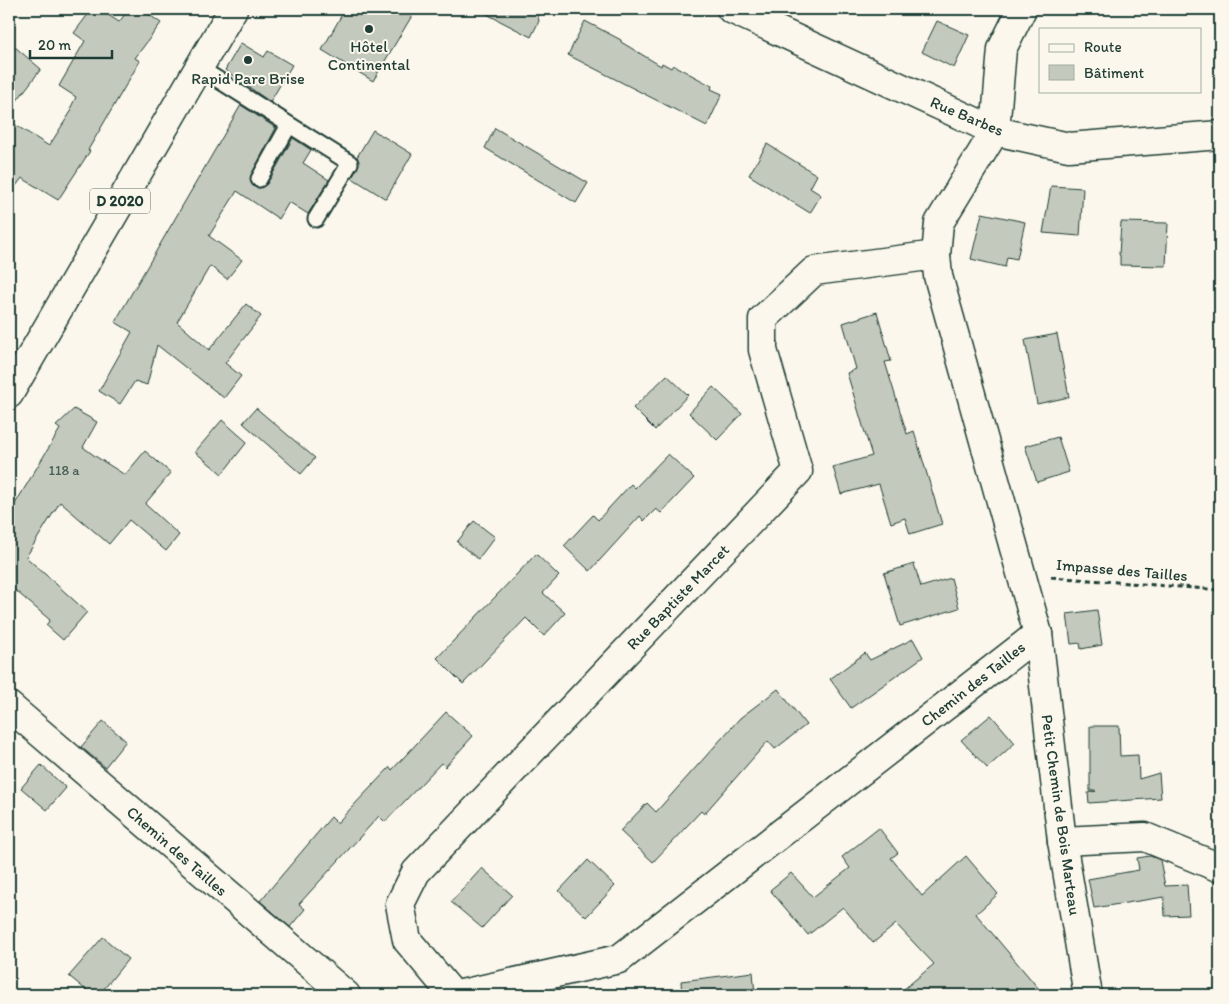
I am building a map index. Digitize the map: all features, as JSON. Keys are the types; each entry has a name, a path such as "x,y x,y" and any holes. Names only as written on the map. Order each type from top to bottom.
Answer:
{"street":[{"name":"D 2020","path":"9,394 233,9"},
{"name":"Rue Barbes","path":"731,9 995,131 1069,147 1220,135"},
{"path":"995,131 1002,49 1022,9"},
{"name":"Chemin des Tailles","path":"457,995 619,959 1038,634 938,276 936,255 939,223 995,131"},
{"name":"Rue Baptiste Marcet","path":"453,995 407,940 400,904 416,872 798,471 763,350 763,319 814,271 936,255"},
{"name":"Petit Chemin de Bois Marteau","path":"1038,634 1062,841 1088,995"},
{"name":"Chemin des Tailles","path":"9,706 346,995"},
{"path":"1062,841 1145,837 1220,868"}],"lane":[{"path":"198,67 350,163 316,219"},
{"path":"259,179 290,125"}],"path":[{"name":"Impasse des Tailles","path":"1021,574 1220,590"}],"building":[{"path":"92,9 99,9 119,22 129,9 141,9 161,23 135,58 140,61 88,150 90,151 58,200 22,178 9,195 9,121 49,146 72,110 70,109 76,97 59,86 85,41 74,33"},
{"name":"Hôtel Continental","path":"345,9 416,9 373,81 322,50"},
{"path":"477,9 536,9 539,21 531,37"},
{"path":"585,21 621,40 621,42 661,66 662,63 671,68 673,65 712,86 711,89 722,94 707,126 568,55"},
{"path":"937,21 969,35 954,68 922,52"},
{"path":"9,42 41,69 9,111"},
{"path":"241,43 264,57 268,51 292,65 270,102 225,70"},
{"path":"241,105 276,128 251,175 251,183 254,187 260,188 267,184 293,138 311,150 303,163 329,180 308,214 289,202 279,219 237,191 209,236 242,260 227,279 210,266 177,322 209,350 246,304 261,316 225,363 241,376 224,398 157,345 147,385 135,381 120,404 99,391 132,332 115,322"},
{"path":"495,128 588,183 576,203 485,148"},
{"path":"373,130 412,154 386,199 352,178 359,164 357,157"},
{"path":"767,144 817,175 810,188 821,195 810,213 749,175"},
{"path":"1051,186 1083,188 1080,236 1043,233"},
{"path":"982,213 1025,222 1017,259 1007,257 1005,267 971,259"},
{"path":"1121,222 1168,223 1166,266 1120,265"},
{"path":"877,312 891,361 885,362 907,434 914,431 942,524 910,534 905,518 891,523 879,484 841,494 833,467 872,456 847,373 856,369 843,323"},
{"path":"1057,334 1069,397 1037,404 1025,340"},
{"path":"667,375 688,395 655,430 633,408"},
{"path":"713,387 742,414 717,440 689,413"},
{"path":"256,408 315,458 301,474 243,423"},
{"path":"74,409 97,422 83,447 95,456 125,475 145,451 171,473 145,504 179,535 166,551 129,520 109,544 60,502 26,557 87,612 63,640 46,625 50,620 9,585 9,514 60,429 56,426"},
{"path":"222,420 247,442 222,474 195,452"},
{"path":"1058,437 1069,472 1037,482 1025,446"},
{"path":"668,454 694,478 661,513 656,509 644,521 640,516 590,571 564,546 593,515 598,520 631,484 635,488"},
{"path":"474,521 495,537 478,559 457,542"},
{"path":"536,554 559,576 543,593 565,613 544,636 526,618 463,684 437,658"},
{"path":"914,564 921,587 951,578 959,608 900,626 884,573"},
{"path":"1097,610 1102,645 1081,649 1080,643 1071,644 1067,614"},
{"path":"913,639 923,657 851,708 830,679 865,653 870,660"},
{"path":"778,689 806,725 775,749 768,741 704,814 701,811 653,862 620,831 647,803 656,812 740,718"},
{"path":"446,712 473,736 445,767 441,763 385,822 379,816 299,904 305,909 290,927 260,901 331,817 337,823 390,767 392,770"},
{"path":"991,715 1015,743 987,768 961,740"},
{"path":"103,721 126,741 105,767 81,747"},
{"path":"1090,726 1119,726 1120,756 1138,755 1139,779 1159,773 1161,798 1089,803 1088,793 1096,791 1090,791"},
{"path":"41,765 66,788 47,810 21,788"},
{"path":"879,828 898,853 891,858 922,896 966,856 998,894 976,914 1044,995 897,995 934,964 896,924 873,943 843,907 808,935 770,890 791,873 813,897 850,868 842,857"},
{"path":"1150,856 1160,860 1165,886 1187,885 1189,915 1165,916 1164,897 1094,908 1088,879 1139,870 1137,858"},
{"path":"588,860 615,886 586,917 559,891"},
{"path":"482,868 512,895 482,928 451,902"},
{"path":"103,937 128,959 99,995 92,995 69,976"},
{"path":"753,972 755,995 682,995 681,981"}],"place":[{"name":"Hôtel Continental","path":"369,29"},
{"name":"Rapid Pare Brise","path":"248,60"}]}
